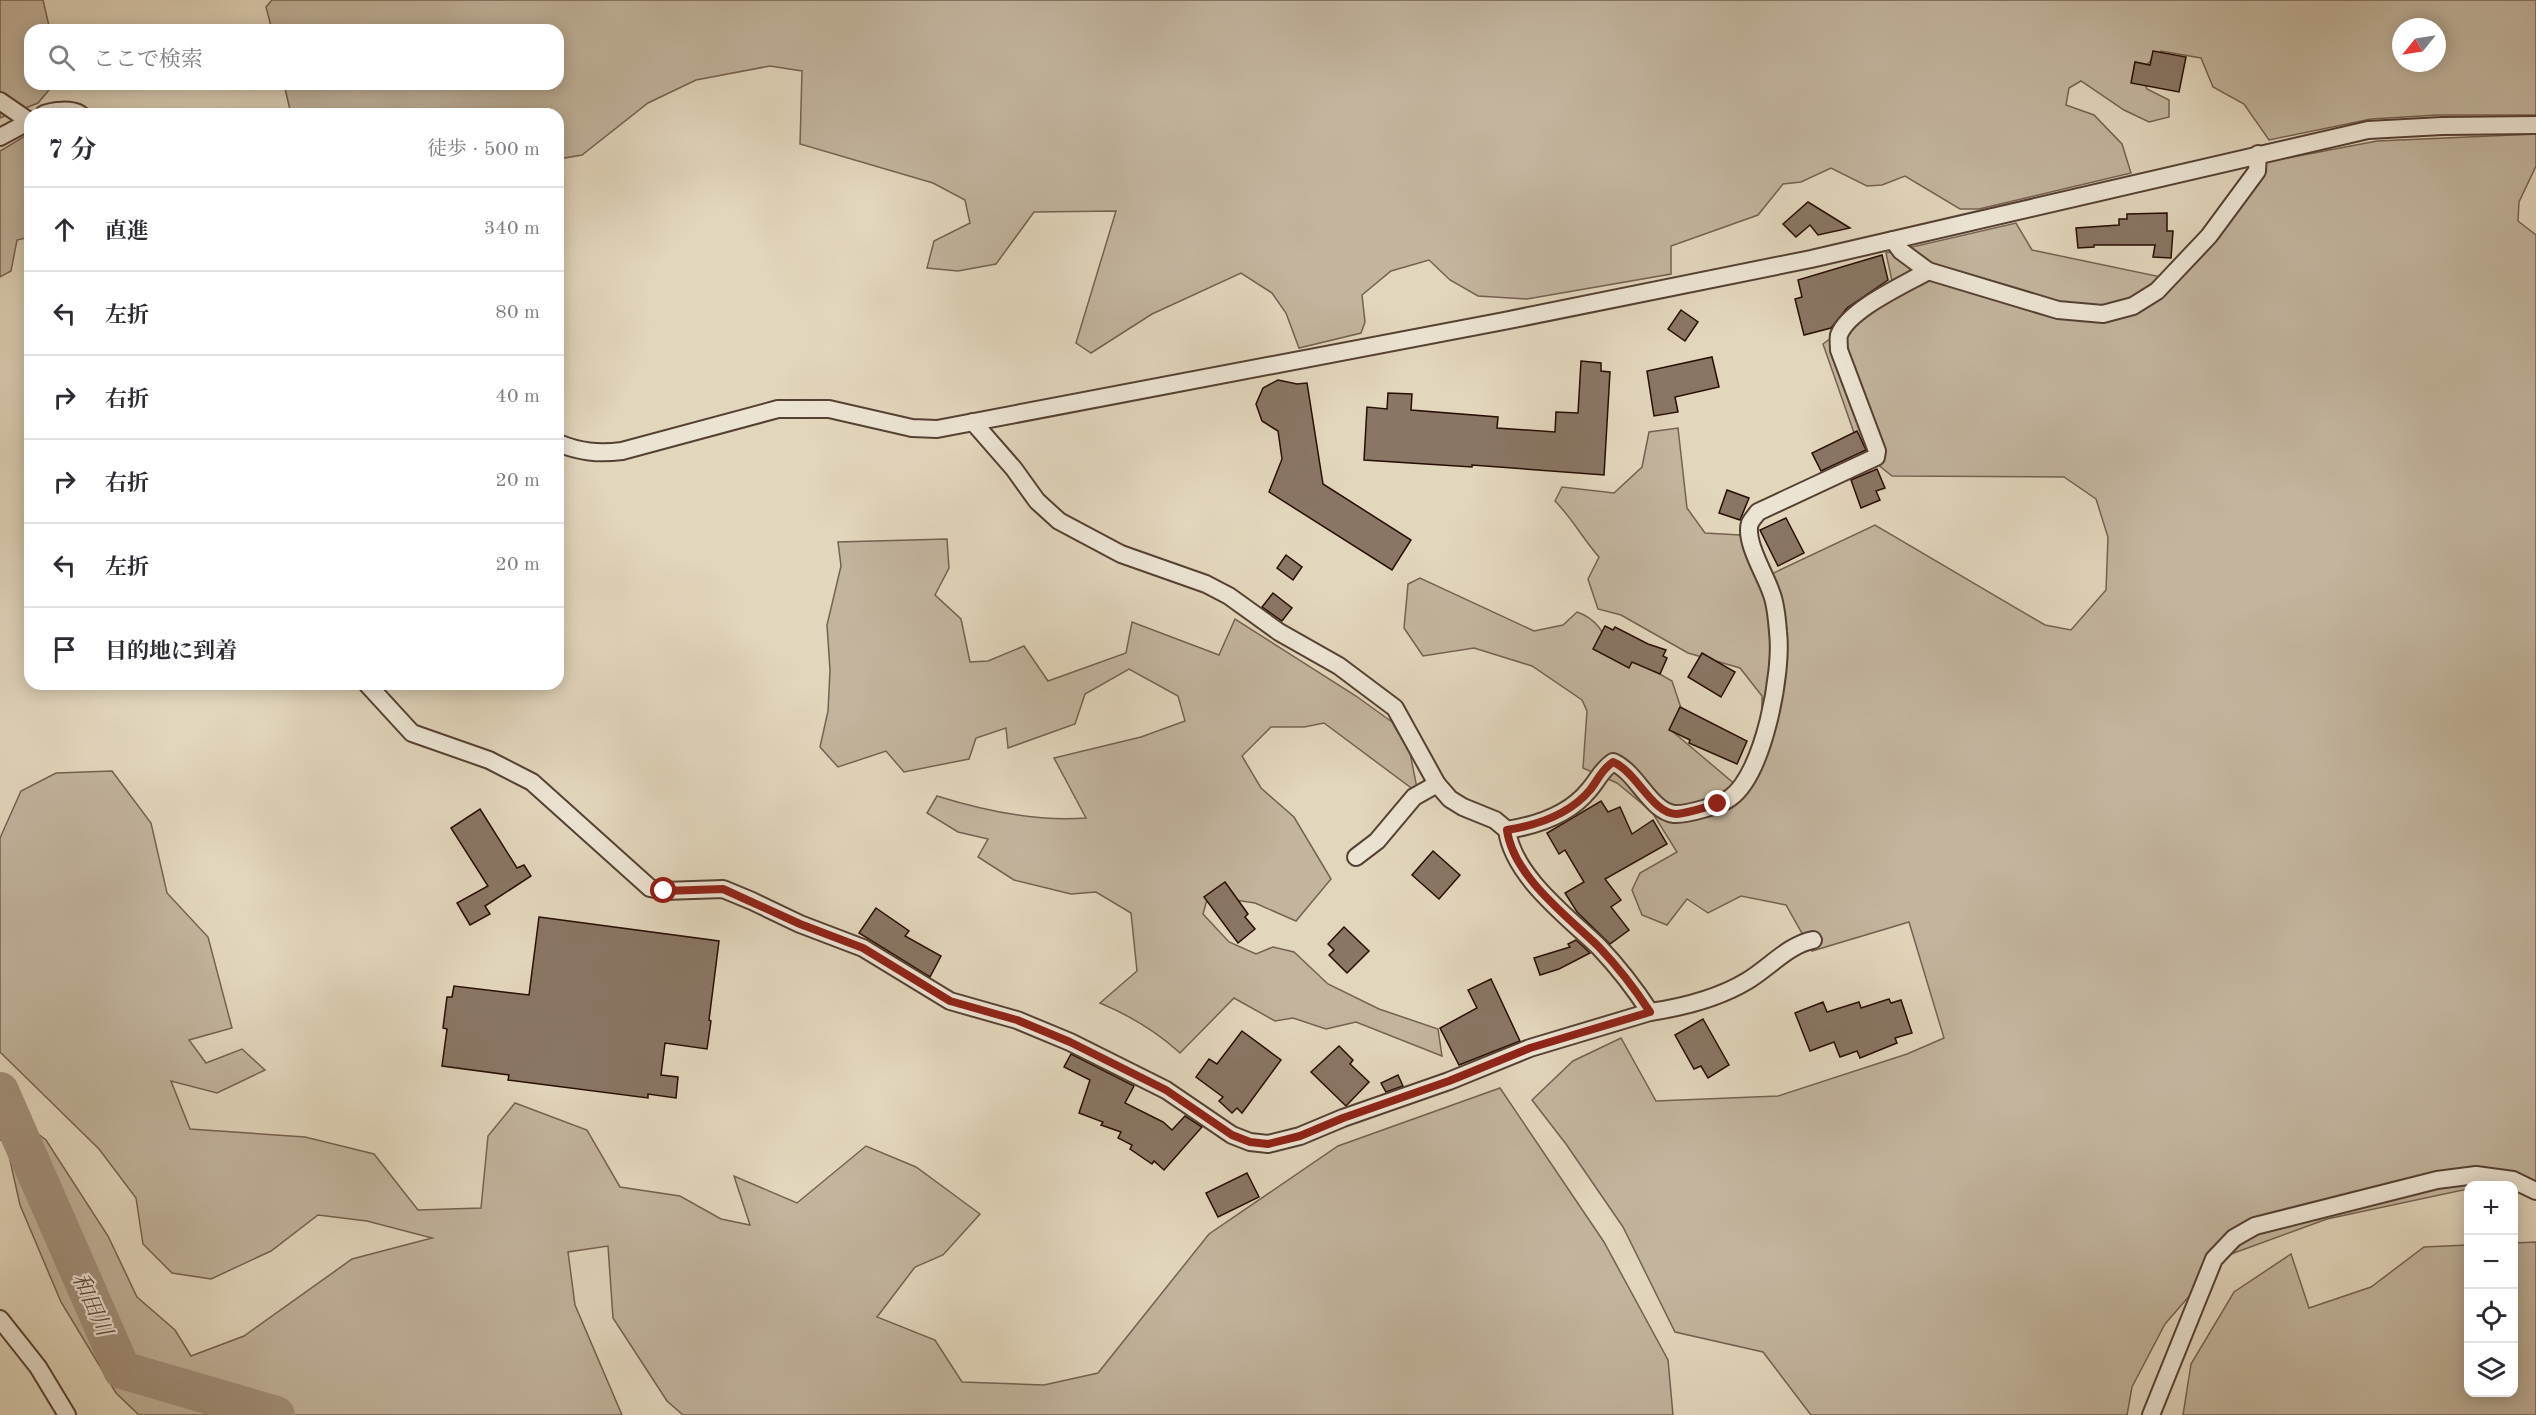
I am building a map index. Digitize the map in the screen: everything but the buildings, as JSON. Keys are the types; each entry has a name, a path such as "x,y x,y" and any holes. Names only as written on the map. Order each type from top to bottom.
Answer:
{"street":[{"path":"0,101 24,117"},
{"path":"0,137 24,124"},
{"path":"564,445 598,454 622,451 778,409 829,409 912,428 937,429 1811,259 2368,130 2536,125"},
{"path":"1893,240 1901,251 1928,271 2058,310 2103,314 2133,306 2157,291 2209,236 2257,171 2258,154"},
{"path":"1507,830 1536,825 1580,802 1603,769 1613,762 1623,766 1662,810 1675,814 1718,804 1731,798 1746,779 1765,735 1775,695 1779,635 1772,594 1750,539 1750,524 1758,512 1876,457 1877,451 1839,350 1838,337 1846,323 1866,307 1928,271"},
{"path":"973,422 1014,469 1037,501 1059,521 1120,554 1206,584 1228,596 1279,632 1339,666 1395,708 1437,784 1450,799 1495,820 1507,830 1509,843 1519,864 1554,905 1600,949 1634,988 1650,1012"},
{"path":"373,690 412,733 489,760 532,782 650,888 664,891 723,889 752,901 800,924 863,948 950,1001 1017,1020 1070,1042 1166,1090 1232,1135 1250,1142 1268,1144 1300,1136 1343,1118 1449,1081 1530,1048 1650,1012 1679,1008 1713,997 1745,982 1798,943 1813,940"},
{"path":"1356,857 1377,841 1414,797 1437,784"},
{"path":"2151,1415 2214,1259 2234,1238 2255,1226 2437,1180 2476,1175 2513,1180 2536,1191"},
{"path":"0,1319 38,1367 67,1415"}],"shaded area":[{"path":"0,0 43,0 49,24 24,24 24,90 49,90 38,103 0,118"},
{"path":"272,0 2536,0 2536,115 2438,115 2371,119 2269,140 2244,104 2213,87 2201,58 2161,51 2140,71 2147,89 2169,100 2169,117 2149,122 2124,110 2081,81 2069,88 2066,105 2094,115 2122,144 2131,173 1979,209 1960,209 1905,176 1882,185 1867,186 1831,168 1801,182 1783,184 1758,215 1671,246 1671,274 1527,299 1478,296 1450,280 1429,260 1391,271 1362,295 1365,322 1361,333 1299,348 1286,313 1272,293 1241,273 1152,314 1091,353 1076,343 1116,211 1034,212 996,264 958,271 927,268 934,241 970,223 965,200 933,183 800,144 802,71 770,66 696,80 648,103 582,155 564,158 564,108 290,108 285,90 564,90 564,24 270,24 266,7"},
{"path":"2536,134 2536,166 2519,202 2518,221 2536,235 2536,1183 2464,1181 2464,1190 2327,1219 2223,1257 2165,1324 2132,1387 2127,1415 1811,1415 1763,1352 1675,1332 1623,1227 1566,1144 1532,1100 1573,1061 1621,1038 1656,1101 1778,1096 1907,1054 1944,1038 1909,922 1812,951 1786,905 1741,896 1708,913 1687,899 1667,925 1642,915 1632,890 1640,873 1677,852 1652,812 1617,783 1583,768 1587,711 1582,700 1532,666 1474,648 1423,656 1404,628 1408,584 1420,578 1534,631 1563,625 1577,612 1584,615 1600,628 1613,654 1646,666 1672,681 1681,708 1672,731 1736,785 1762,740 1762,696 1740,668 1688,653 1621,615 1598,609 1588,579 1599,557 1555,501 1562,487 1614,493 1642,467 1649,432 1678,428 1687,508 1705,533 1740,535 1761,579 1875,525 2045,625 2071,630 2106,590 2108,537 2096,499 2064,477 1892,476 1860,450 1823,344 1861,315 1895,295 1886,253 2016,223 2032,250 2175,280 2266,162 2377,141"},
{"path":"24,137 24,238 17,240 11,271 0,277 0,151"},
{"path":"947,539 949,568 935,595 961,619 970,662 988,661 1024,646 1048,681 1126,653 1132,622 1219,655 1235,619 1356,696 1392,722 1410,753 1418,793 1324,723 1304,727 1271,727 1242,756 1261,788 1294,817 1331,879 1296,921 1255,903 1208,896 1203,914 1229,942 1256,954 1273,947 1294,952 1328,984 1379,1009 1438,1029 1442,1056 1356,1022 1326,1029 1293,1018 1275,1021 1234,998 1180,1053 1143,1025 1100,1003 1137,971 1131,913 1096,892 1071,894 1014,880 978,857 988,839 958,832 927,813 937,796 1030,817 1086,818 1054,758 1141,737 1185,721 1178,696 1129,669 1085,694 1075,724 1008,748 1006,728 976,738 969,759 904,772 886,751 838,767 820,747 828,711 830,670 827,625 841,566 838,542"},
{"path":"112,771 151,823 167,893 208,937 232,1028 189,1040 206,1063 242,1049 265,1070 217,1093 171,1081 190,1129 305,1137 374,1154 418,1210 481,1208 488,1136 515,1103 587,1130 620,1187 680,1196 721,1219 750,1225 734,1176 797,1203 866,1146 916,1167 980,1214 943,1255 915,1267 877,1317 935,1340 962,1382 1044,1385 1098,1373 1209,1234 1338,1146 1500,1088 1604,1242 1668,1360 1673,1415 683,1415 667,1401 613,1318 608,1246 568,1252 575,1305 622,1415 139,1415 116,1393 61,1302 20,1205 6,1142 0,1140 0,1105 46,1140 108,1236 137,1297 175,1330 191,1356 244,1336 352,1259 432,1238 367,1221 318,1215 271,1251 211,1279 172,1273 143,1244 136,1198 99,1149 0,1052 0,838 21,791 56,773"},
{"path":"2536,1242 2536,1415 2183,1415 2191,1364 2234,1292 2291,1254 2309,1308 2371,1287 2424,1247 2464,1245 2464,1397 2518,1397 2518,1243"}],"waterway":[{"name":"和田川","path":"0,1091 122,1370 276,1415"}],"route":[{"path":"664,891 723,889 752,901 800,924 863,948 950,1001 1017,1020 1070,1042 1166,1090 1232,1135 1250,1142 1268,1144 1300,1136 1343,1118 1449,1081 1530,1048 1637,1014 1650,1012 1634,988 1600,949 1554,905 1519,864 1509,843 1507,830 1536,825 1580,802 1603,769 1613,762 1623,766 1662,810 1675,814 1718,804"}]}
